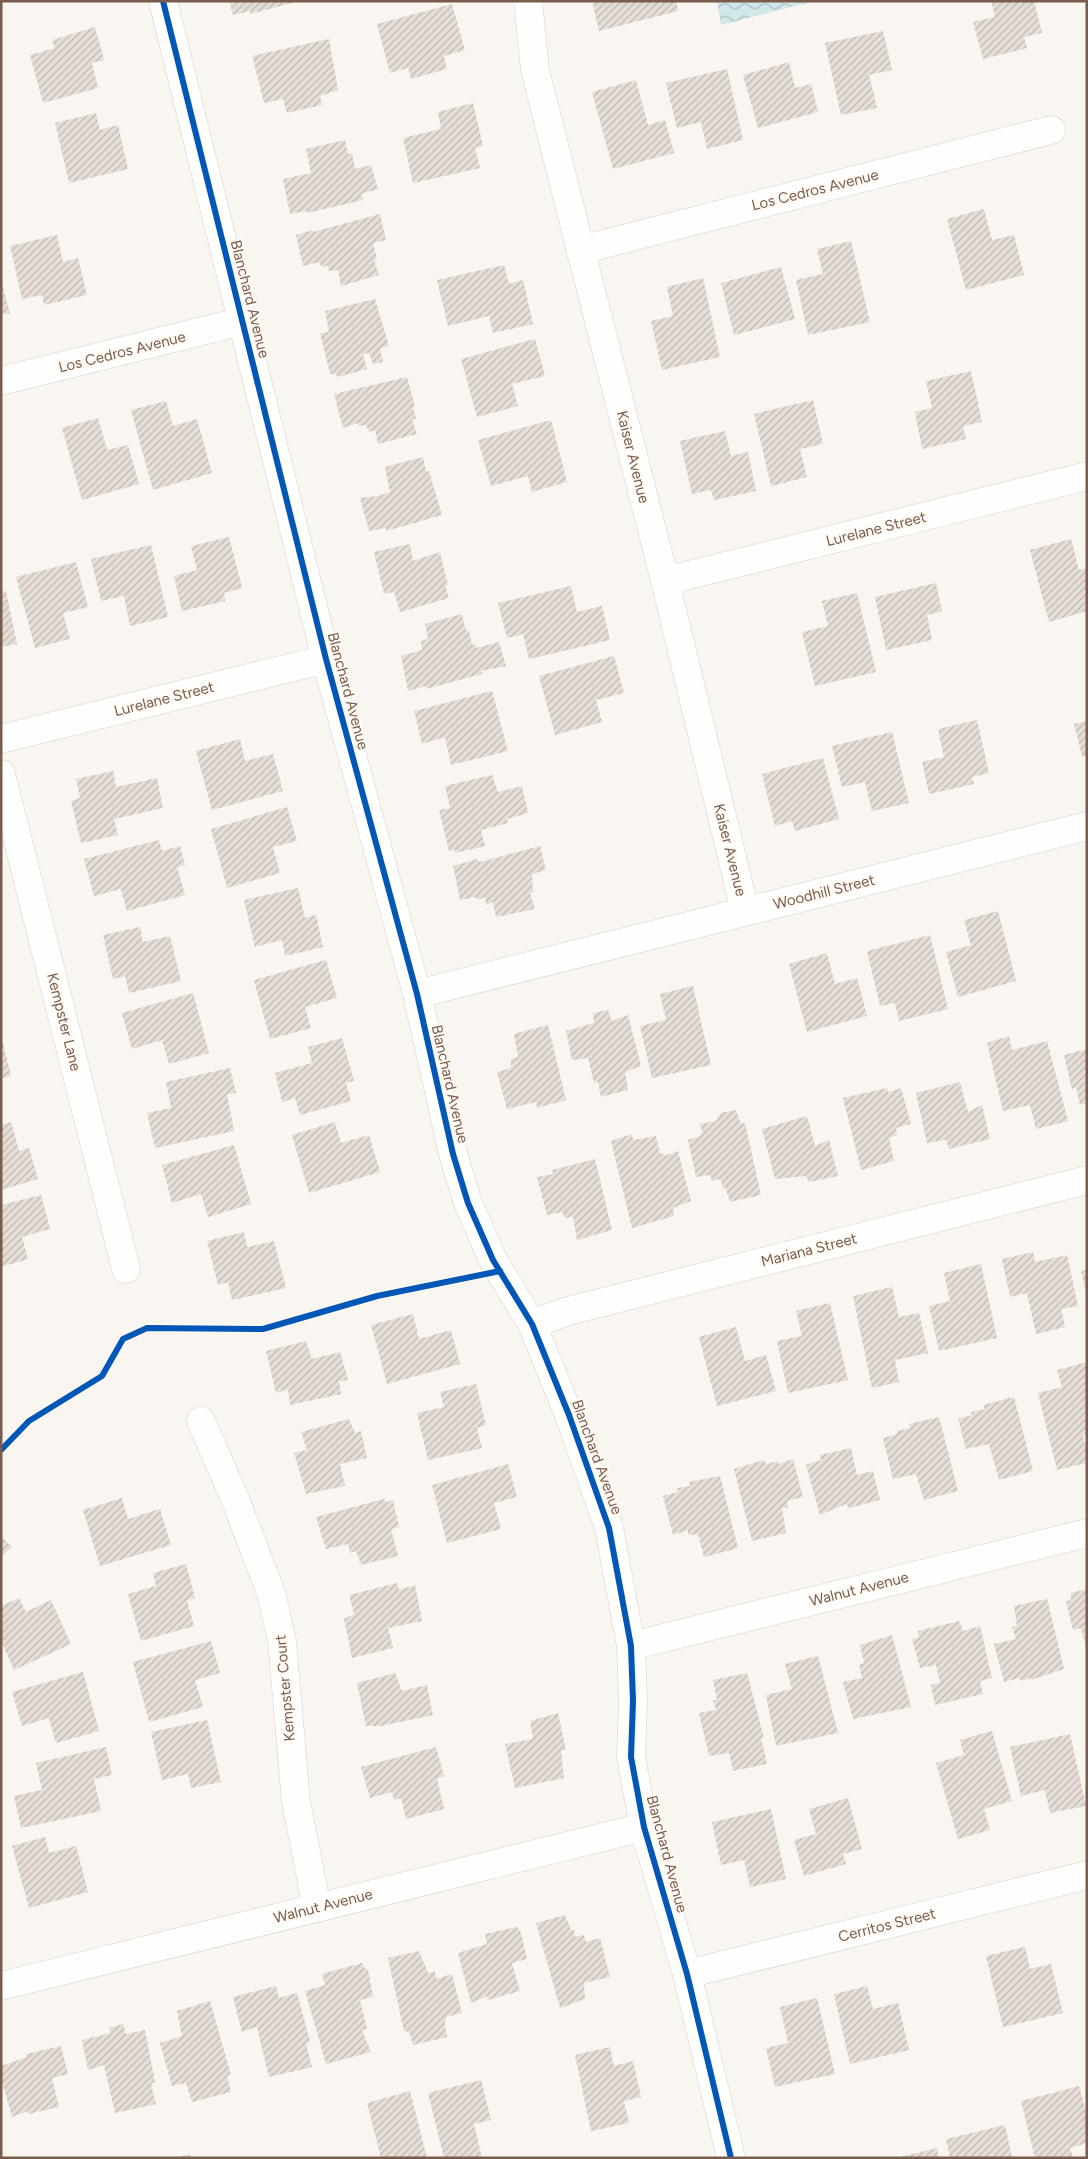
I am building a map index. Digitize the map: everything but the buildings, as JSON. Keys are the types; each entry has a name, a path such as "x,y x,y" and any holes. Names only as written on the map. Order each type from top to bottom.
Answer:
{"street":[{"name":"Blanchard Avenue","path":"163,1 326,659 417,994 453,1154 468,1204 493,1260 532,1324 569,1416 609,1528 631,1646 633,1701 632,1757 644,1826 687,1974 730,2158"},
{"name":"Kaiser Avenue","path":"528,1 535,70 664,581 745,912"},
{"name":"Los Cedros Avenue","path":"580,250 1051,130"},
{"name":"Los Cedros Avenue","path":"1,381 243,321"},
{"name":"Lurelane Street","path":"664,581 1087,476"},
{"name":"Lurelane Street","path":"1,738 326,659"},
{"name":"Kempster Lane","path":"1,774 126,1269"},
{"name":"Woodhill Street","path":"417,994 1087,826"},
{"name":"Mariana Street","path":"532,1324 568,1311 1087,1180"},
{"name":"Kempster Court","path":"200,1421 245,1524 271,1593 280,1631 296,1802 317,1908"},
{"name":"Walnut Avenue","path":"631,1646 1087,1533"},
{"name":"Walnut Avenue","path":"1,1986 644,1826"},
{"name":"Cerritos Street","path":"687,1974 1087,1875"}],"water":[{"path":"717,1 814,1 721,25"}],"cycle path":[{"path":"163,1 326,659 417,994 453,1154 468,1203 493,1260 532,1324 569,1415 609,1528 631,1646 633,1701 631,1757 644,1827 687,1974 731,2158"},
{"path":"1,1450 29,1421 102,1376 123,1339 147,1328 263,1329 377,1296 500,1271"}]}
